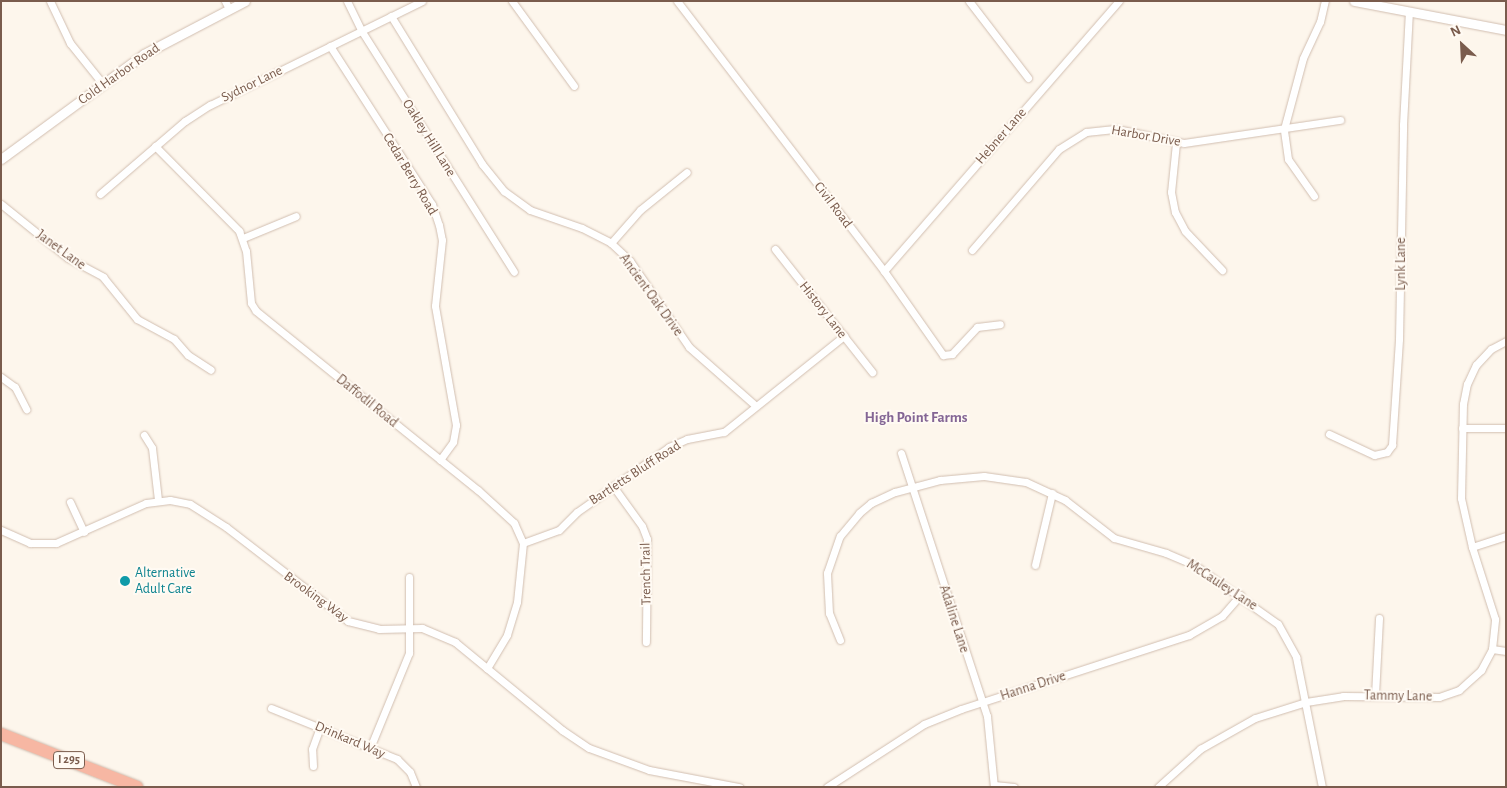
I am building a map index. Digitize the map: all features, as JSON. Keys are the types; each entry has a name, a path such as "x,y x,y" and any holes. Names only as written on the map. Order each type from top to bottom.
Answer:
{"highway":[{"name":"I 295","path":"1,734 137,787"}],"main road":[{"name":"Cold Harbor Road","path":"1,159 144,54 227,5 245,1"},
{"path":"1354,1 1506,30"}],"street":[{"path":"50,1 70,43 102,83"},
{"name":"Oakley Hill Lane","path":"347,1 361,30 514,272"},
{"name":"Sydnor Lane","path":"100,194 155,146 210,105 422,1"},
{"path":"512,1 574,86"},
{"name":"Civil Road","path":"677,1 884,271 943,355 952,354 977,327 1000,324"},
{"path":"970,1 1028,78"},
{"name":"Hebner Lane","path":"884,271 1119,1"},
{"path":"1314,196 1288,159 1284,129 1303,58 1320,22 1324,1"},
{"name":"Lynk Lane","path":"1329,434 1374,455 1387,452 1392,445 1400,330 1409,12"},
{"name":"Ancient Oak Drive","path":"391,16 482,164 504,191 530,210 582,228 611,243 630,261 689,347 756,406"},
{"name":"Cedar Berry Road","path":"330,46 432,204 440,225 442,240 434,306 456,425 453,442 440,460"},
{"name":"Harbor Drive","path":"972,250 1059,149 1076,136 1098,129 1117,129 1176,143 1340,120"},
{"path":"1176,143 1170,192 1175,212 1184,230 1222,270"},
{"path":"155,146 243,238 296,216"},
{"path":"611,243 640,210 687,172"},
{"name":"Janet Lane","path":"1,204 68,258 103,277 116,297 137,319 174,339 188,355 211,370"},
{"name":"Daffodil Road","path":"243,238 250,298 256,312 508,514 523,543"},
{"name":"History Lane","path":"775,249 872,372"},
{"name":"Bartletts Bluff Road","path":"523,543 560,530 577,512 669,447 687,439 724,432 844,336"},
{"name":"Tammy Lane","path":"1158,787 1183,762 1219,737 1254,718 1306,702 1375,695 1428,698 1450,694 1474,677 1492,649 1496,619 1472,547 1461,498 1464,395 1471,374 1482,357 1506,341"},
{"path":"1,377 15,387 26,409"},
{"path":"1462,428 1506,428"},
{"path":"144,435 152,448 158,500"},
{"name":"Adaline Lane","path":"901,453 982,703 992,743 994,786"},
{"name":"McCauley Lane","path":"840,640 827,598 827,572 834,548 848,525 871,503 911,487 957,477 984,476 1020,481 1052,493 1114,538 1181,558 1268,615 1287,636 1296,657 1322,787"},
{"name":"Trench Trail","path":"613,486 642,526 647,539 646,642"},
{"path":"1035,565 1052,493"},
{"name":"Brooking Way","path":"1,530 20,540 41,544 66,541 140,505 158,500 180,501 198,507 348,622 379,629 410,627 438,632 487,668 562,730 609,758 649,770 739,787"},
{"path":"70,502 84,532"},
{"path":"1472,547 1506,536"},
{"path":"487,668 507,635 517,602 523,543"},
{"path":"370,748 405,666 410,627 409,577"},
{"name":"Hanna Drive","path":"827,787 924,724 1189,635 1222,616 1240,595"},
{"path":"1375,695 1379,618"},
{"path":"1492,649 1506,651"},
{"name":"Drinkard Way","path":"271,708 370,748 405,766 416,787"},
{"path":"313,766 312,749 320,727"},
{"path":"994,786 1014,787"}],"place":[{"name":"Alternative Adult Care","path":"125,581"}],"district":[{"name":"High Point Farms","path":"916,418"}]}
